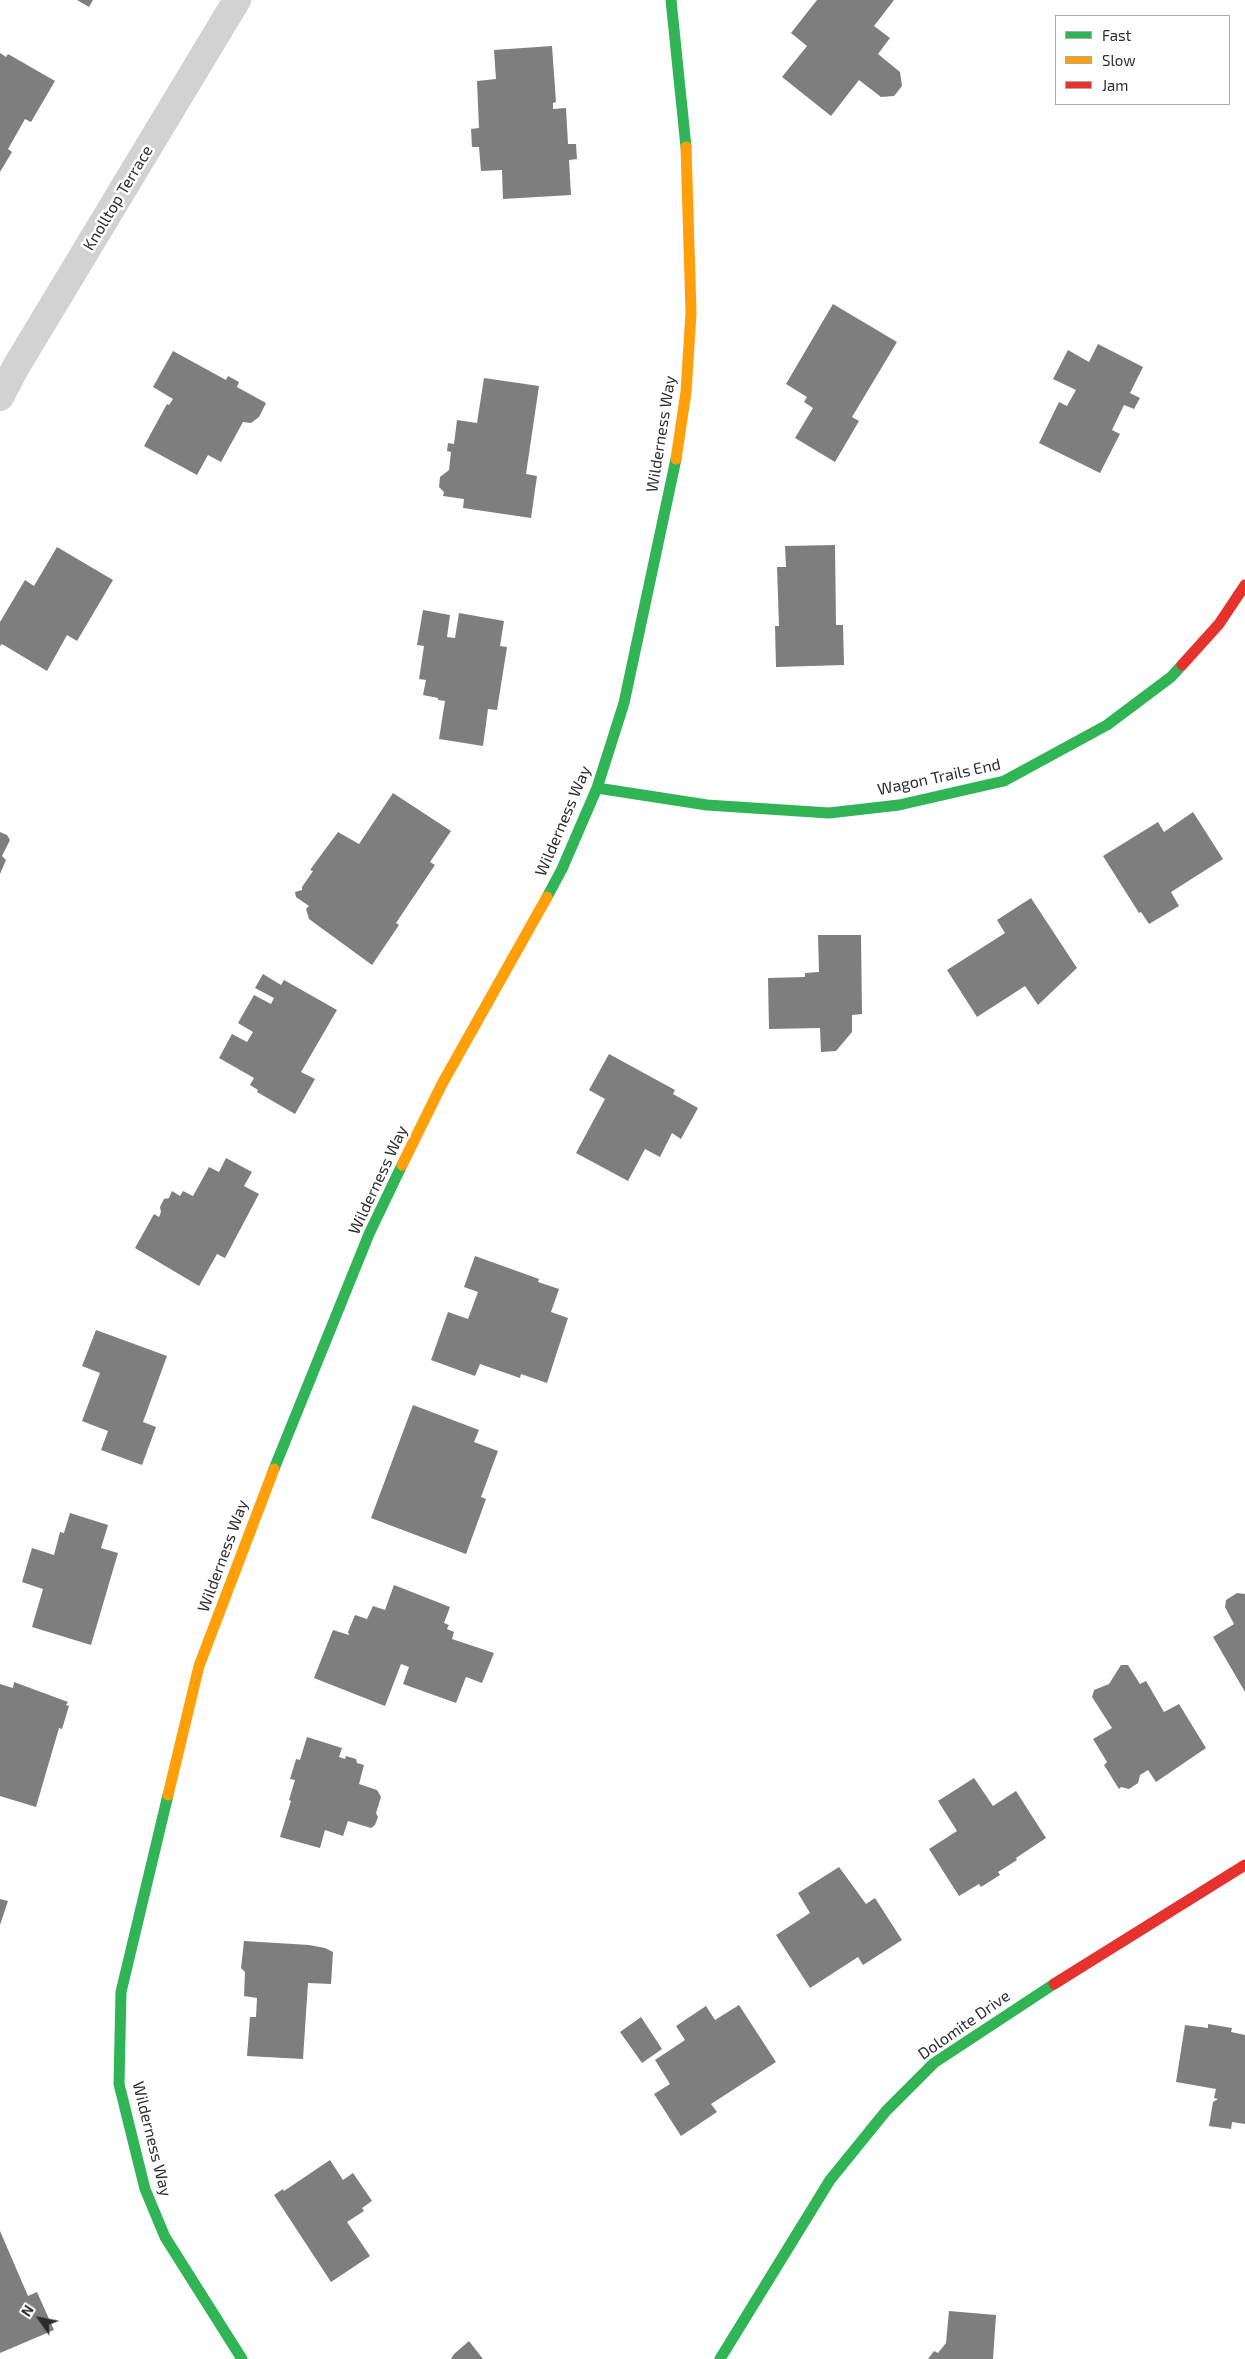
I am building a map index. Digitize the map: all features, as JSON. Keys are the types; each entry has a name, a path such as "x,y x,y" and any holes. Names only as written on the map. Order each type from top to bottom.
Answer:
{"street":[{"name":"Knolltop Terrace","path":"0,397 237,0"},
{"name":"Wilderness Way","path":"242,2359 165,2237 144,2189 120,2084 121,1992 199,1666 253,1519 369,1234 442,1084 562,869 597,788 624,703 674,471 686,392 691,313 687,161 671,0"},
{"name":"Wagon Trails End","path":"597,788 708,805 829,813 898,805 1004,781 1107,725 1171,677 1219,624 1245,585"},
{"name":"Dolomite Drive","path":"720,2359 830,2180 886,2111 934,2063 1005,2014 1245,1865"}],"building":[{"path":"77,0 93,0 89,7"},
{"path":"817,0 894,0 874,26 890,38 878,54 900,72 902,86 894,96 881,97 859,80 831,116 782,77 807,46 791,33"},
{"path":"552,46 556,102 553,103 553,109 566,108 568,144 576,144 577,159 569,160 571,195 503,199 502,170 481,171 479,147 472,147 471,129 479,128 477,81 496,79 494,50"},
{"path":"0,53 6,57 8,54 55,81 31,122 25,119 8,149 12,152 0,172"},
{"path":"833,304 897,342 852,417 859,421 835,462 795,438 813,408 804,402 807,397 786,384"},
{"path":"1098,344 1143,367 1130,393 1140,398 1134,409 1124,405 1112,430 1120,434 1100,473 1039,443 1059,402 1067,406 1076,390 1053,379 1068,350 1089,362"},
{"path":"173,351 226,380 228,376 239,382 237,387 266,403 259,417 251,423 243,422 221,462 208,455 197,475 144,446 167,404 169,405 173,399 153,387"},
{"path":"484,378 539,386 526,474 537,476 531,518 463,508 464,499 443,496 444,492 439,487 440,477 449,470 451,452 447,451 448,443 454,444 457,420 477,423"},
{"path":"835,545 836,625 843,625 844,665 776,667 775,626 779,626 777,567 786,567 785,546"},
{"path":"57,547 113,580 77,641 67,635 47,671 2,644 0,646 0,622 25,580 34,586"},
{"path":"423,610 450,615 447,637 455,638 459,613 504,621 500,646 507,647 497,710 488,709 483,746 439,739 445,701 423,695 426,680 419,679 424,646 417,645"},
{"path":"393,793 451,831 430,862 435,865 396,923 399,925 372,965 309,919 306,909 309,906 296,897 295,892 302,890 302,887 313,871 310,870 338,832 359,844"},
{"path":"1193,812 1223,859 1171,892 1179,906 1149,924 1141,912 1139,913 1103,856 1158,822 1164,832"},
{"path":"0,832 7,835 10,840 2,856 6,860 0,874"},
{"path":"1031,898 1077,968 1038,1005 1025,986 977,1017 947,970 1005,933 997,920"},
{"path":"818,935 861,935 862,1014 852,1015 852,1032 836,1051 821,1052 820,1028 769,1029 768,978 805,977 805,973 819,972"},
{"path":"263,974 281,985 284,980 337,1010 301,1072 315,1079 295,1114 257,1092 258,1090 250,1085 254,1078 219,1058 232,1034 247,1042 253,1032 238,1023 254,995 271,1004 274,998 255,988"},
{"path":"609,1054 675,1090 673,1094 698,1108 681,1139 672,1133 660,1157 645,1149 628,1181 576,1153 605,1099 589,1090"},
{"path":"226,1158 252,1172 244,1186 259,1194 225,1258 217,1254 199,1286 135,1248 154,1214 159,1217 160,1207 164,1199 169,1198 172,1191 180,1196 183,1191 193,1196 209,1167 219,1172"},
{"path":"475,1256 539,1279 538,1282 559,1289 551,1312 568,1318 547,1383 521,1374 520,1378 480,1364 475,1376 431,1360 448,1312 468,1319 478,1292 464,1287"},
{"path":"96,1330 167,1356 143,1422 156,1427 142,1465 101,1450 108,1431 82,1421 100,1373 82,1366"},
{"path":"413,1405 479,1430 474,1442 498,1451 481,1497 486,1499 466,1554 371,1518"},
{"path":"70,1513 108,1525 101,1548 118,1553 91,1645 32,1627 43,1589 22,1582 32,1548 54,1555 60,1532 64,1533"},
{"path":"394,1585 450,1607 444,1623 449,1625 447,1629 454,1632 452,1639 494,1653 482,1683 466,1677 456,1703 403,1684 409,1667 401,1664 385,1706 314,1678 333,1630 349,1635 348,1632 355,1615 367,1619 373,1606 385,1610"},
{"path":"1237,1593 1245,1594 1245,1692 1213,1637 1234,1624 1225,1607 1226,1600"},
{"path":"1121,1665 1128,1665 1140,1684 1146,1681 1164,1712 1179,1704 1206,1748 1156,1782 1148,1770 1140,1775 1138,1783 1129,1789 1121,1787 1119,1789 1104,1765 1107,1762 1093,1739 1112,1728 1092,1697 1094,1690 1109,1684"},
{"path":"14,1682 68,1702 66,1705 69,1706 62,1729 59,1728 36,1807 0,1796 0,1684 13,1688"},
{"path":"307,1737 342,1748 339,1757 345,1759 346,1756 356,1759 357,1763 364,1765 359,1784 377,1790 381,1797 376,1813 378,1817 375,1825 371,1828 348,1821 343,1836 325,1830 320,1848 280,1837 295,1780 290,1779 296,1759 300,1760"},
{"path":"974,1778 993,1806 1016,1791 1046,1838 998,1872 1000,1875 981,1887 979,1884 959,1896 929,1849 957,1831 938,1801"},
{"path":"839,1867 866,1904 875,1898 902,1940 863,1965 858,1957 810,1988 776,1935 810,1913 798,1893"},
{"path":"0,1899 8,1901 0,1925"},
{"path":"244,1941 309,1945 325,1948 333,1952 331,1984 308,1983 303,2059 247,2056 250,2017 256,2017 257,1998 244,1996 245,1972 241,1968"},
{"path":"739,2005 776,2062 711,2104 717,2112 681,2136 654,2094 670,2084 655,2060 685,2040 676,2026 706,2006 715,2020"},
{"path":"641,2017 662,2049 642,2063 620,2032"},
{"path":"1208,2024 1232,2028 1231,2032 1245,2035 1245,2124 1232,2122 1231,2129 1209,2126 1213,2102 1218,2099 1214,2098 1216,2089 1176,2082 1185,2025 1208,2028"},
{"path":"330,2160 343,2180 353,2173 372,2201 362,2208 364,2211 347,2222 370,2256 331,2282 274,2195 283,2189 284,2191"},
{"path":"0,2231 28,2296 37,2292 54,2330 0,2353"},
{"path":"949,2311 996,2315 993,2359 928,2359 934,2351 938,2353 946,2343"},
{"path":"469,2341 483,2359 451,2359 454,2354"}],"traffic: fast":[{"path":"671,0 686,147"},
{"path":"547,897 562,869 597,788 624,703 676,459"},
{"path":"597,788 707,805 829,813 899,805 1004,781 1107,725 1171,677 1182,665"},
{"path":"274,1469 369,1234 402,1165"},
{"path":"168,1795 121,1992 119,2084 145,2189 165,2237 242,2359"},
{"path":"720,2359 830,2180 886,2111 934,2063 1054,1984"}],"traffic: slow":[{"path":"676,459 686,392 691,313 686,147"},
{"path":"402,1165 442,1084 547,897"},
{"path":"168,1795 199,1666 274,1469"}],"traffic: jam":[{"path":"1182,665 1219,624 1245,585"},
{"path":"1054,1984 1245,1865"}]}
